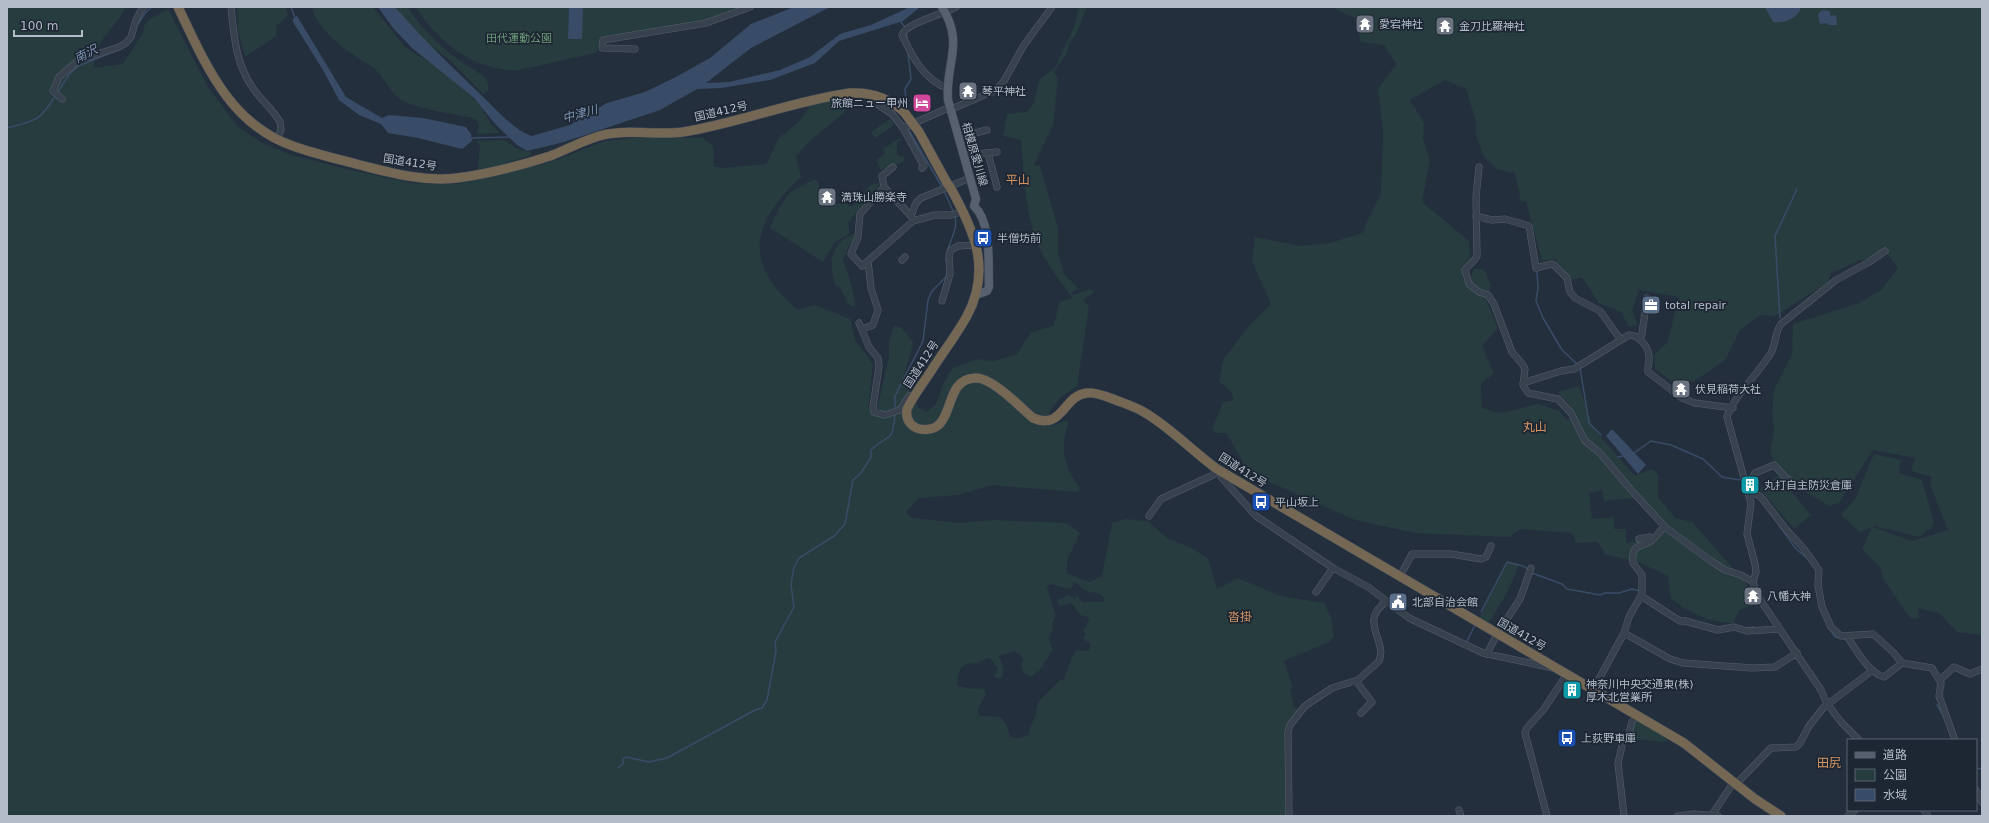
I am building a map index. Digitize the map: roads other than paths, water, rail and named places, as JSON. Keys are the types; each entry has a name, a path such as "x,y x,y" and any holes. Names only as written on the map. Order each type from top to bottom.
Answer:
{"highway":[{"name":"国道412号","path":"179,9 204,60 226,96 251,122 277,139 293,146 393,173 438,179 455,178 509,168 599,136 616,132 680,132 716,125 835,95 859,92 873,95 897,105 919,132 958,214 977,245 979,274 976,295 966,318 908,399 906,413 908,420 916,428 926,430 935,427 942,421 956,388 969,379 981,378 987,380 1033,418 1045,421 1055,418 1075,397 1092,392 1143,412 1217,469 1637,715 1693,750 1734,783 1781,816"}],"main road":[{"name":"相模原愛川線","path":"944,10 952,30 954,44 948,88 950,109 976,199 974,206 981,215 987,234 989,287 987,291 976,295"},
{"path":"958,214 974,206"}],"street":[{"path":"62,99 53,91 59,78 85,56 124,45 129,40 136,20 144,7"},
{"path":"231,7 234,42 238,57 250,84 280,122 281,130 277,139"},
{"path":"635,49 602,48 603,40 706,23 750,7"},
{"path":"948,88 939,85 925,74 906,45 902,35 906,30 944,10 956,7"},
{"path":"905,127 946,109 950,109 991,93 1000,86 1024,45 1052,7"},
{"path":"873,95 873,102 892,114 905,127 924,166 922,168"},
{"path":"958,136 983,132"},
{"path":"964,155 997,152"},
{"path":"988,153 997,187"},
{"path":"893,167 882,176 884,187 912,218"},
{"path":"1479,167 1476,216 1477,256 1465,270 1469,284 1479,292 1488,296 1494,304 1512,352 1524,365 1525,369 1523,383 1527,392 1532,395 1558,399 1571,413 1585,441 1599,452 1664,526 1725,570 1741,575 1753,582"},
{"path":"884,187 860,214 858,237 851,254 862,266 912,218 919,200 946,187 970,178"},
{"path":"912,218 958,214"},
{"path":"1476,216 1492,220 1505,219 1530,226 1536,268 1554,265 1567,278 1570,292 1575,298 1600,311 1622,340"},
{"path":"942,301 948,274 948,251 958,246 977,245"},
{"path":"1885,251 1869,262 1836,280 1781,324 1778,328 1772,351 1728,413 1727,421 1744,480 1753,495 1761,497 1782,525 1804,549 1819,570 1818,585 1823,612 1835,633 1848,638 1873,634 1893,652 1901,664"},
{"path":"868,261 870,288 878,310 873,325 861,326 869,347 878,358 879,366 873,410 881,415 895,411 908,399"},
{"path":"1640,338 1647,324 1648,298"},
{"path":"1523,383 1561,371 1574,369 1631,335 1640,338 1649,356 1647,368 1648,372 1682,398 1695,403 1732,408"},
{"path":"1790,480 1787,479 1774,465 1755,473 1752,478 1753,495 1747,534 1756,570 1753,582 1757,595 1797,653 1821,690 1828,704 1841,722 1858,739"},
{"path":"1149,516 1160,499 1213,475 1217,469 1221,477 1256,516 1333,568 1368,587 1403,615 1466,646 1487,654 1520,660 1546,668 1557,669"},
{"path":"1593,690 1624,633 1629,617 1641,596 1643,578 1634,565 1633,559 1638,546 1653,538 1664,526"},
{"path":"1639,540 1649,537 1653,538"},
{"path":"1400,576 1412,554 1451,554 1481,559 1486,557 1491,546"},
{"path":"1316,592 1333,568"},
{"path":"1487,654 1520,599 1530,570"},
{"path":"1641,596 1680,622 1685,620 1718,630 1734,627 1747,631 1780,629"},
{"path":"1289,816 1288,732 1290,725 1305,706 1318,696 1339,685 1356,681 1380,660 1380,648 1373,624 1376,614 1386,602"},
{"path":"1624,633 1670,659 1682,664 1752,668 1775,667 1797,653"},
{"path":"1848,638 1873,670 1884,677 1901,664 1929,667 1940,680 1941,689 1939,696 1955,739"},
{"path":"1940,680 1954,667 1970,674 1982,669"},
{"path":"1678,816 1694,814 1715,816 1734,783 1767,751 1776,747 1796,747 1799,745 1809,726 1828,704 1873,670"},
{"path":"1547,816 1525,733 1527,728 1544,709 1567,674"},
{"path":"1356,681 1372,702 1361,713"},
{"path":"1624,816 1618,764 1623,741 1628,737 1632,722 1637,715"},
{"path":"1977,792 1982,802"}],"water":[{"path":"378,7 395,7 435,50 510,123 532,136 570,125 607,103 645,92 676,77 710,58 751,24 794,7 830,7 751,48 706,83 729,82 780,70 810,57 840,34 871,25 910,7 920,7 903,21 839,41 815,63 770,80 721,88 697,89 660,110 564,142 527,151 517,145 496,125 474,98 412,48 393,28"},
{"path":"569,7 583,7 582,39 568,39"},
{"path":"1765,7 1801,7 1800,11 1794,17 1782,22 1773,22"},
{"path":"1822,10 1829,11 1831,16 1836,15 1837,25 1829,25 1826,23 1820,24 1818,14"},
{"path":"297,16 346,97 382,118 389,115 423,118 466,127 471,134 472,141 462,149 418,138 388,133 381,124 359,115 339,100 323,70 293,22 293,19"},
{"path":"1611,430 1613,430 1646,465 1638,474 1606,436"}],"waterway":[{"name":"南沢","path":"138,24 145,13 152,7"},
{"path":"291,7 295,18"},
{"path":"900,21 905,27"},
{"path":"906,31 908,43"},
{"name":"南沢","path":"58,92 68,76 78,66 118,50"},
{"path":"907,109 905,89 911,79 908,53"},
{"name":"南沢","path":"7,128 36,119 41,115 56,95"},
{"path":"908,129 942,187"},
{"path":"471,138 510,137"},
{"path":"1780,318 1775,236 1797,189"},
{"path":"944,191 954,213"},
{"path":"946,262 946,256 954,234 956,222 955,216"},
{"path":"1537,271 1538,288 1536,301 1543,318 1562,350 1578,365"},
{"path":"895,410 895,396 923,341 928,300 932,291 946,277 947,272"},
{"path":"1580,368 1589,423 1601,435"},
{"path":"618,768 623,764 623,759 626,757 649,762 667,758 755,710 762,708 767,700 776,651 775,642 794,607 791,585 794,567 799,558 834,536 845,524 853,480 861,473 871,457 871,450 891,435 893,431 895,414"},
{"path":"1634,453 1651,441 1671,445 1703,459 1722,477 1740,480"},
{"path":"1618,457 1624,456"},
{"path":"1768,510 1796,549 1807,558"},
{"name":"南沢","path":"7,534 7,544"},
{"path":"1481,612 1507,562 1523,566 1529,570"},
{"path":"1982,563 1982,585"},
{"path":"1532,573 1562,584 1567,589 1600,595 1605,593 1619,593 1632,589 1640,591"},
{"path":"1645,595 1657,603"},
{"path":"1684,618 1713,626"},
{"path":"1466,643 1475,625"},
{"path":"1746,628 1754,627"},
{"path":"1830,629 1835,637 1847,639"},
{"path":"1937,705 1943,715"},
{"path":"1977,768 1982,769"}],"place":[{"name":"愛宕神社","path":"1365,24"},
{"name":"金刀比羅神社","path":"1445,26"},
{"name":"琴平神社","path":"968,91"},
{"name":"旅館ニュー甲州","path":"922,103"},
{"name":"満珠山勝楽寺","path":"827,197"},
{"name":"半僧坊前","path":"983,238"},
{"name":"total repair","path":"1651,305"},
{"name":"伏見稲荷大社","path":"1681,389"},
{"name":"丸打自主防災倉庫","path":"1750,485"},
{"name":"平山坂上","path":"1261,502"},
{"name":"八幡大神","path":"1753,596"},
{"name":"北部自治会館","path":"1398,602"},
{"name":"神奈川中央交通東(株) 厚木北営業所","path":"1572,690"},
{"name":"上荻野車庫","path":"1567,738"}],"district":[{"name":"平山","path":"1018,180"},
{"name":"丸山","path":"1535,427"},
{"name":"沓掛","path":"1240,617"},
{"name":"田尻","path":"1829,763"}],"park label":[{"name":"田代運動公園","path":"519,38"}],"water label":[{"name":"中津川","path":"580,114"}]}
